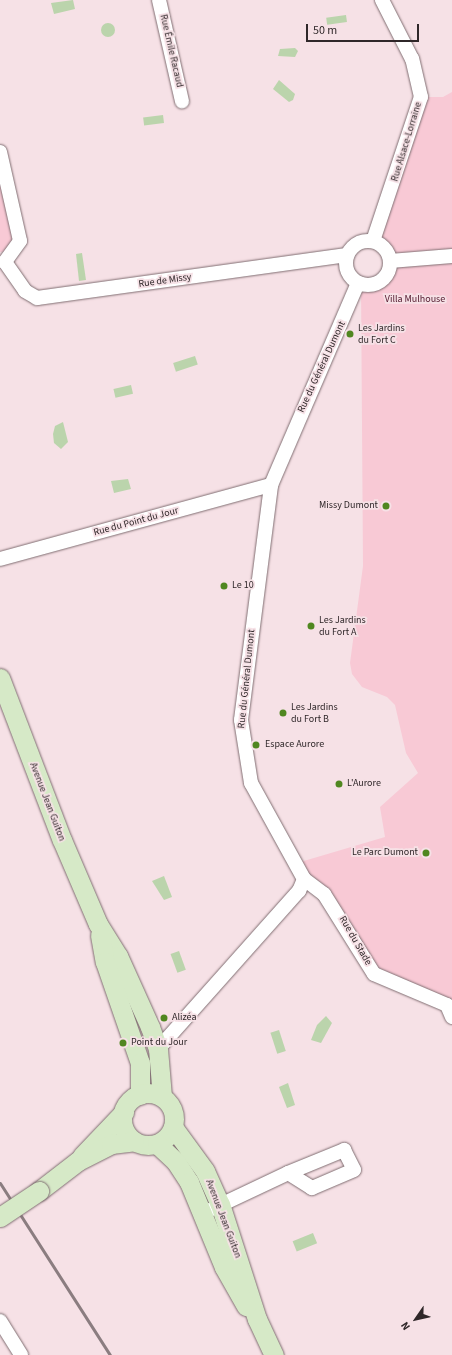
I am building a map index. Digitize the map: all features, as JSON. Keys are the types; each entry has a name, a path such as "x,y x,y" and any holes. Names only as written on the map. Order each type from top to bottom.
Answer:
{"main road":[{"name":"Avenue Jean Guiton","path":"0,678 98,924 118,956 158,1049 162,1097"},
{"name":"Avenue Jean Guiton","path":"98,924 105,962 140,1063 140,1095"},
{"path":"0,1218 39,1191 78,1161 111,1144 134,1141 157,1144 173,1127 173,1110 162,1097 140,1095 92,1142 78,1161"},
{"path":"124,1112 124,1128 134,1141"},
{"name":"Avenue Jean Guiton","path":"173,1127 205,1171 220,1204 257,1319"},
{"name":"Avenue Jean Guiton","path":"157,1144 176,1162 204,1214 224,1267 257,1319 274,1355"}],"street":[{"name":"Rue Émile Racaud","path":"159,0 182,101"},
{"name":"Rue Alsace-Lorraine","path":"373,242 421,97 412,59 382,0"},
{"path":"0,152 20,241 3,262"},
{"path":"360,242 373,242 385,248 390,261 387,275 380,282 369,285 358,283 346,268 347,255 360,242"},
{"name":"Rue de Missy","path":"3,262 25,291 37,298 347,255"},
{"path":"390,261 452,256"},
{"name":"Rue du Général Dumont","path":"304,879 251,784 241,731 271,485 358,283"},
{"name":"Rue du Point du Jour","path":"0,559 271,485"},
{"path":"158,1049 294,896 304,879"},
{"name":"Rue du Stade","path":"304,879 324,894 374,974 447,1006 452,1017"},
{"path":"204,1214 220,1204 288,1173"},
{"path":"0,1321 21,1355"}],"green space":[{"name":"Villa Mulhouse","path":"452,92 452,1017 447,1005 374,974 297,863 385,837 380,807 418,773 406,753 395,705 387,697 362,687 352,674 350,663 363,566 361,284 380,282 389,271 388,254 373,241 421,97 443,97"},
{"path":"0,152 20,241 2,252 0,252"}],"shaded area":[{"path":"73,0 75,9 54,14 51,3"},
{"path":"346,15 347,22 327,25 326,18"},
{"path":"108,23 113,25 115,30 113,35 108,37 103,35 101,30 103,25"},
{"path":"295,48 298,51 295,57 278,56 280,49"},
{"path":"279,80 295,94 293,100 289,102 273,89"},
{"path":"163,115 164,123 144,125 143,117"},
{"path":"82,253 86,280 79,281 76,254"},
{"path":"195,356 198,365 176,372 173,363"},
{"path":"131,385 133,394 115,398 113,389"},
{"path":"63,422 68,442 61,449 54,443 53,434 55,426"},
{"path":"128,479 131,489 114,493 111,481"},
{"path":"164,876 172,897 164,900 152,881"},
{"path":"179,951 186,970 177,973 171,954"},
{"path":"326,1016 332,1023 321,1043 311,1040 317,1025"},
{"path":"279,1030 286,1051 277,1054 270,1033"},
{"path":"288,1083 295,1105 287,1108 279,1087"},
{"path":"313,1233 317,1243 297,1251 293,1241"}],"railway":[{"path":"0,1183 110,1355"}],"place":[{"name":"Les Jardins du Fort C","path":"350,334"},
{"name":"Missy Dumont","path":"386,506"},
{"name":"Le 10","path":"224,586"},
{"name":"Les Jardins du Fort A","path":"311,626"},
{"name":"Les Jardins du Fort B","path":"283,713"},
{"name":"Espace Aurore","path":"256,745"},
{"name":"L'Aurore","path":"339,784"},
{"name":"Le Parc Dumont","path":"426,853"},
{"name":"Alizéa","path":"164,1018"},
{"name":"Point du Jour","path":"123,1043"}]}
